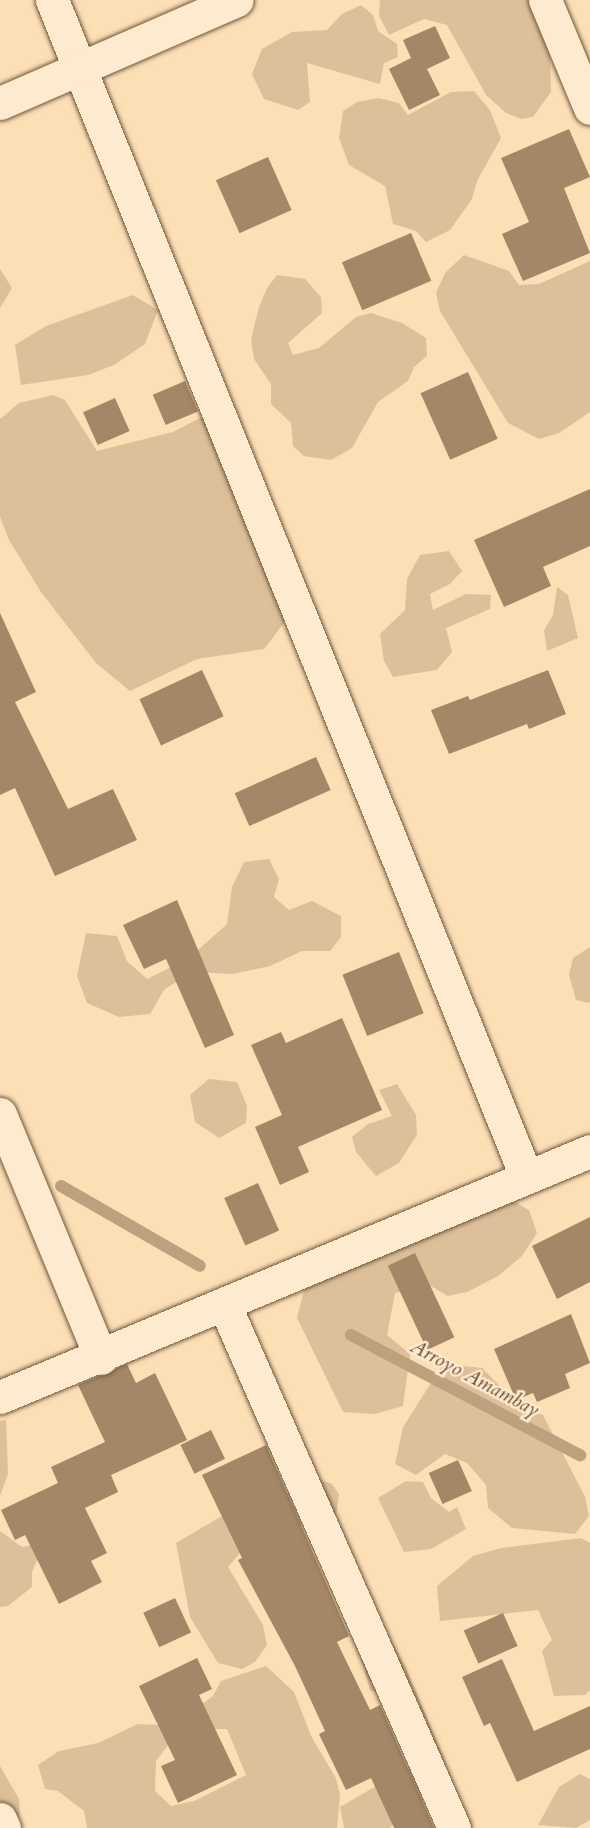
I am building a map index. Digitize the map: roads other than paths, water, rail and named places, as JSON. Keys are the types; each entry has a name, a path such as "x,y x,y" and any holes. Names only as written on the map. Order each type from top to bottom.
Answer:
{"street":[{"path":"52,0 526,1176"},
{"path":"0,103 81,70 237,0"},
{"path":"545,0 590,108"},
{"path":"0,1114 101,1358"},
{"path":"0,1397 225,1306 526,1176 589,1153"},
{"path":"225,1306 454,1828"},
{"path":"0,1819 4,1828"}],"waterway":[{"name":"Arroyo Amambay","path":"61,1186 200,1266"},
{"name":"Arroyo Amambay","path":"351,1335 580,1455"}]}
